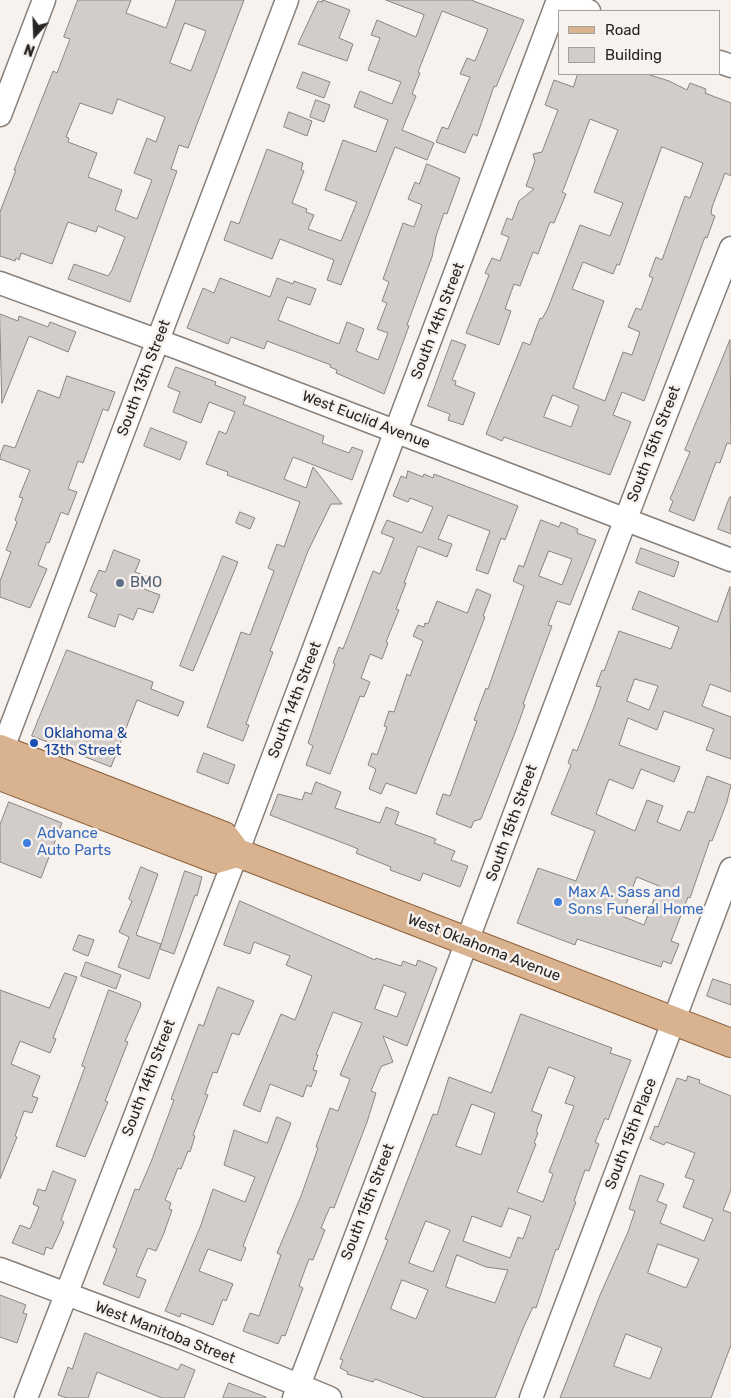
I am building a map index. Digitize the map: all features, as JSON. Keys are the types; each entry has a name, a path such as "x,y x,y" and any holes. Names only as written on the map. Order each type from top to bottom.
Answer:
{"main road":[{"name":"West Oklahoma Avenue","path":"1,758 224,836 237,854 731,1043"}],"street":[{"path":"0,115 44,0"},
{"name":"South 13th Street","path":"1,758 287,0"},
{"path":"559,0 586,10"},
{"name":"South 14th Street","path":"26,1398 237,854 559,0"},
{"name":"South 15th Street","path":"296,1392 468,942 586,622 731,248"},
{"name":"West Euclid Avenue","path":"0,283 158,340 731,560"},
{"name":"South 15th Place","path":"531,1398 731,869"},
{"name":"West Manitoba Street","path":"0,1269 180,1337 296,1392 330,1398"}],"building":[{"path":"78,0 131,0 126,13 166,28 176,0 244,0 188,148 179,145 171,169 177,171 130,302 68,279 74,264 108,276 112,270 125,237 98,226 96,232 68,222 52,264 21,253 19,260 16,258 15,261 0,256 0,212 16,170 14,170 53,71 57,73 70,39 64,37","holes":["185,23 206,31 191,71 170,63","118,99 165,117 156,142 147,138 134,173 152,180 137,219 115,210 122,190 88,177 97,153 68,142 69,138 66,137 80,103 112,114"]},
{"path":"323,0 350,10 339,38 353,44 347,61 298,44 318,1 322,2"},
{"path":"386,0 471,0 524,20 496,87 494,86 477,136 473,134 465,153 436,142 442,127 448,129 470,77 460,74 467,58 475,61 488,29 442,11 418,72 420,73 412,94 416,96 402,130 434,143 427,160 395,147 341,285 327,280 334,260 280,239 272,259 224,240 231,221 239,224 267,149 303,163 301,170 304,171 292,203 307,209 306,212 314,215 308,229 341,241 357,202 325,190 343,140 376,152 388,120 354,107 360,91 392,104 401,82 368,70 380,38 371,35 377,20 416,37 424,15"},
{"path":"303,72 330,82 324,98 297,88"},
{"path":"578,75 650,75 669,81 687,90 690,83 706,89 705,93 731,103 731,176 725,173 712,207 711,214 715,216 707,238 705,237 644,401 622,392 613,415 631,422 610,475 504,437 502,441 486,434 523,342 530,345 540,318 542,319 548,308 580,225 610,236 623,203 594,192 618,130 590,119 562,192 566,194 554,223 550,222 538,254 533,252 520,286 514,284 505,309 511,311 499,345 466,333 489,275 485,273 492,258 500,261 509,237 501,234 507,218 512,220 519,201 534,189 526,186 535,161 533,154 542,152 558,110 545,105 554,80 573,87","holes":["662,147 703,163 690,198 685,196 662,260 656,257 649,276 653,278 641,310 636,308 628,327 640,332 632,355 623,352 605,401 573,388 604,301 572,289 583,262 613,274 617,264 619,265","553,395 579,406 571,427 544,417"]},
{"path":"316,100 330,105 324,122 310,117"},
{"path":"289,112 312,121 307,136 284,127"},
{"path":"427,164 460,178 447,214 444,213 436,236 432,257 384,394 336,373 337,370 330,367 331,365 267,341 264,349 231,337 228,344 187,328 203,288 214,293 220,278 270,297 277,278 293,284 294,281 316,289 310,305 287,297 278,320 339,344 347,322 364,329 356,351 378,360 388,333 377,329 387,303 382,301 389,282 383,279 403,223 414,227 422,205 408,199 415,182 419,184"},
{"path":"0,314 18,321 19,316 48,327 50,322 76,332 68,352 29,336 2,403"},
{"path":"452,340 466,345 452,380 456,381 455,385 475,393 463,425 448,420 450,414 428,406"},
{"path":"730,340 731,444 727,443 720,463 716,462 694,521 669,511 673,501 670,499 690,452 685,450"},
{"path":"176,367 216,382 215,385 246,397 243,404 324,436 322,443 349,453 352,447 363,451 352,480 293,457 284,479 306,488 313,467 342,504 331,504 308,551 270,651 273,652 246,724 249,725 243,741 207,727 241,632 250,635 274,571 268,568 277,544 284,547 300,502 227,475 228,472 206,464 219,431 226,434 235,412 209,402 201,423 173,412 180,392 168,387"},
{"path":"67,376 115,392 108,411 103,409 83,463 78,461 68,489 77,492 68,515 61,512 49,543 47,542 38,565 47,569 30,608 0,597 0,581 11,552 6,550 17,522 15,520 23,498 19,497 30,470 0,459 0,456 4,445 15,448 38,390 59,398"},
{"path":"151,428 187,442 180,460 144,446"},
{"path":"408,471 423,477 424,474 433,478 434,474 518,506 505,540 501,538 488,574 476,570 490,531 448,515 438,539 452,544 447,557 418,546 404,583 406,583 396,609 399,610 386,642 388,643 382,659 370,654 361,678 370,682 364,697 360,696 330,774 306,765 313,746 308,743 339,647 343,649 373,571 380,574 394,538 381,533 387,520 422,533 433,507 410,498 408,502 393,496 401,476 406,478"},
{"path":"731,497 731,534 718,529"},
{"path":"240,512 255,518 250,529 236,523"},
{"path":"541,520 559,527 561,522 578,529 577,533 596,540 570,605 557,601 548,625 552,626 523,704 525,705 516,730 481,819 474,821 471,828 436,814 443,794 450,796 477,721 474,720 486,688 488,689 524,586 513,581 519,565 523,567","holes":["549,551 572,559 562,585 539,576"]},
{"path":"641,548 679,562 674,577 636,563"},
{"name":"BMO","path":"114,550 140,560 135,572 149,577 144,589 160,595 153,613 138,608 133,620 119,614 115,627 88,617 97,594 90,591 99,570 105,572"},
{"path":"223,556 238,562 193,671 180,666"},
{"path":"730,587 731,692 710,684 702,706 731,717 731,759 706,750 714,729 664,711 657,730 628,718 619,745 680,767 674,782 641,769 633,789 609,779 596,814 635,831 647,800 663,806 657,822 680,831 688,811 694,813 707,776 731,785 727,802 712,841 710,840 690,898 688,897 671,941 679,944 671,964 663,961 661,967 577,939 575,945 517,923 538,868 576,881 595,831 551,814 571,765 568,763 573,749 577,751 594,707 601,687 596,686 602,670 604,671 619,631 671,649 679,627 632,609 639,591 717,622","holes":["635,679 658,686 649,710 627,701","637,877 659,886 644,925 622,916"]},
{"path":"477,589 491,595 483,616 485,617 416,794 386,783 381,794 369,789 376,769 368,765 372,753 377,755 387,727 384,726 389,711 394,712 407,674 410,676 423,641 413,636 418,625 424,627 425,623 428,624 437,601 467,613"},
{"path":"67,650 153,682 151,689 184,702 178,716 137,700 111,767 32,736"},
{"path":"204,753 235,765 228,784 197,772"},
{"path":"316,782 341,792 335,808 380,823 386,807 399,812 395,824 436,839 434,843 455,851 451,860 468,866 460,887 423,873 420,881 390,870 391,867 356,853 358,849 270,815 278,794 302,800 305,792 311,794"},
{"name":"Advance Auto Parts","path":"9,802 62,823 41,878 0,862 0,825"},
{"path":"141,867 158,874 136,935 161,944 149,979 118,967 129,937 119,932 132,901 129,899"},
{"path":"185,871 202,877 197,896 195,895 174,954 160,949"},
{"path":"240,901 375,960 376,958 401,966 403,961 416,966 418,960 437,968 407,1046 383,1036 393,1062 382,1066 371,1091 376,1093 367,1122 334,1208 330,1207 321,1228 325,1230 313,1260 309,1259 299,1286 303,1288 285,1336 282,1335 278,1344 243,1331 250,1313 259,1316 281,1255 277,1253 301,1196 330,1108 338,1111 350,1079 340,1075 362,1023 333,1012 316,1055 318,1055 313,1070 317,1071 311,1087 307,1085 303,1097 270,1084 260,1112 243,1105 281,1014 295,1020 312,976 286,965 290,956 254,942 250,954 224,945","holes":["384,985 406,993 397,1017 375,1009"]},
{"path":"79,935 94,940 88,956 73,950"},
{"path":"86,962 121,975 116,989 81,976"},
{"path":"65,973 77,977 53,1038 56,1039 50,1053 20,1041 11,1064 40,1076 32,1096 38,1098 32,1113 24,1111 15,1136 17,1137 0,1179 0,990 49,1008"},
{"path":"713,979 731,985 731,1005 707,996"},
{"path":"218,987 254,1001 239,1035 232,1033 217,1073 213,1072 205,1094 208,1095 193,1135 195,1136 190,1152 188,1151 181,1169 178,1168 165,1200 171,1203 169,1209 172,1210 164,1233 156,1251 148,1248 136,1276 146,1280 139,1298 103,1284 117,1249 113,1247 135,1189 139,1190 151,1162 174,1100 171,1099 199,1024 203,1026"},
{"path":"109,990 140,1002 141,1005 125,1041 128,1042 105,1101 108,1102 85,1157 56,1146 85,1067 82,1066"},
{"path":"521,1014 612,1048 610,1053 631,1060 608,1120 605,1118 595,1142 599,1144 589,1171 585,1170 574,1201 576,1202 558,1250 556,1249 536,1308 533,1307 524,1326 495,1398 425,1398 375,1379 373,1382 347,1374 348,1372 340,1368 343,1360 340,1359 388,1240 385,1239 433,1114 437,1115 449,1077 491,1093","holes":["549,1067 575,1077 565,1103 574,1106 549,1172 553,1174 543,1202 517,1192 536,1144 534,1143 538,1133 536,1132 542,1115 532,1111","472,1104 495,1113 481,1155 456,1146","509,1208 531,1216 523,1239 518,1237 510,1258 463,1241 472,1216 501,1227","426,1221 450,1230 433,1272 409,1263","457,1255 486,1267 508,1270 495,1303 446,1287","402,1280 428,1290 416,1319 391,1309"]},
{"path":"688,1076 700,1080 699,1083 731,1096 731,1190 723,1210 731,1213 731,1345 711,1398 560,1398 600,1295 628,1232 635,1211 629,1209 640,1175 664,1184 657,1201 667,1205 660,1223 704,1241 713,1219 683,1207 694,1180 685,1177 695,1153 666,1142 664,1145 650,1139 655,1126 658,1127 677,1078 686,1081","holes":["658,1244 699,1259 686,1288 648,1273","626,1334 662,1348 650,1379 614,1366"]},
{"path":"277,1117 291,1123 243,1246 246,1248 241,1261 208,1249 199,1271 233,1284 226,1301 223,1299 213,1325 181,1313 180,1317 165,1311 201,1225 213,1189 245,1202 255,1177 224,1165 234,1130 267,1143"},
{"path":"53,1171 76,1180 61,1220 64,1222 52,1249 46,1247 44,1255 12,1243 20,1225 30,1229 39,1207 33,1204 38,1189 45,1191"},
{"path":"0,1295 26,1305 23,1313 27,1314 17,1343 0,1337"},
{"path":"85,1333 178,1370 181,1364 195,1370 184,1398 162,1398 97,1372 88,1398 67,1398 58,1395 68,1367 72,1369"},
{"path":"229,1383 266,1397 266,1398 223,1398"}],"place":[{"name":"BMO","path":"120,583"},
{"name":"Oklahoma & 13th Street","path":"34,743"},
{"name":"Advance Auto Parts","path":"27,843"},
{"name":"Max A. Sass and Sons Funeral Home","path":"558,902"}]}
